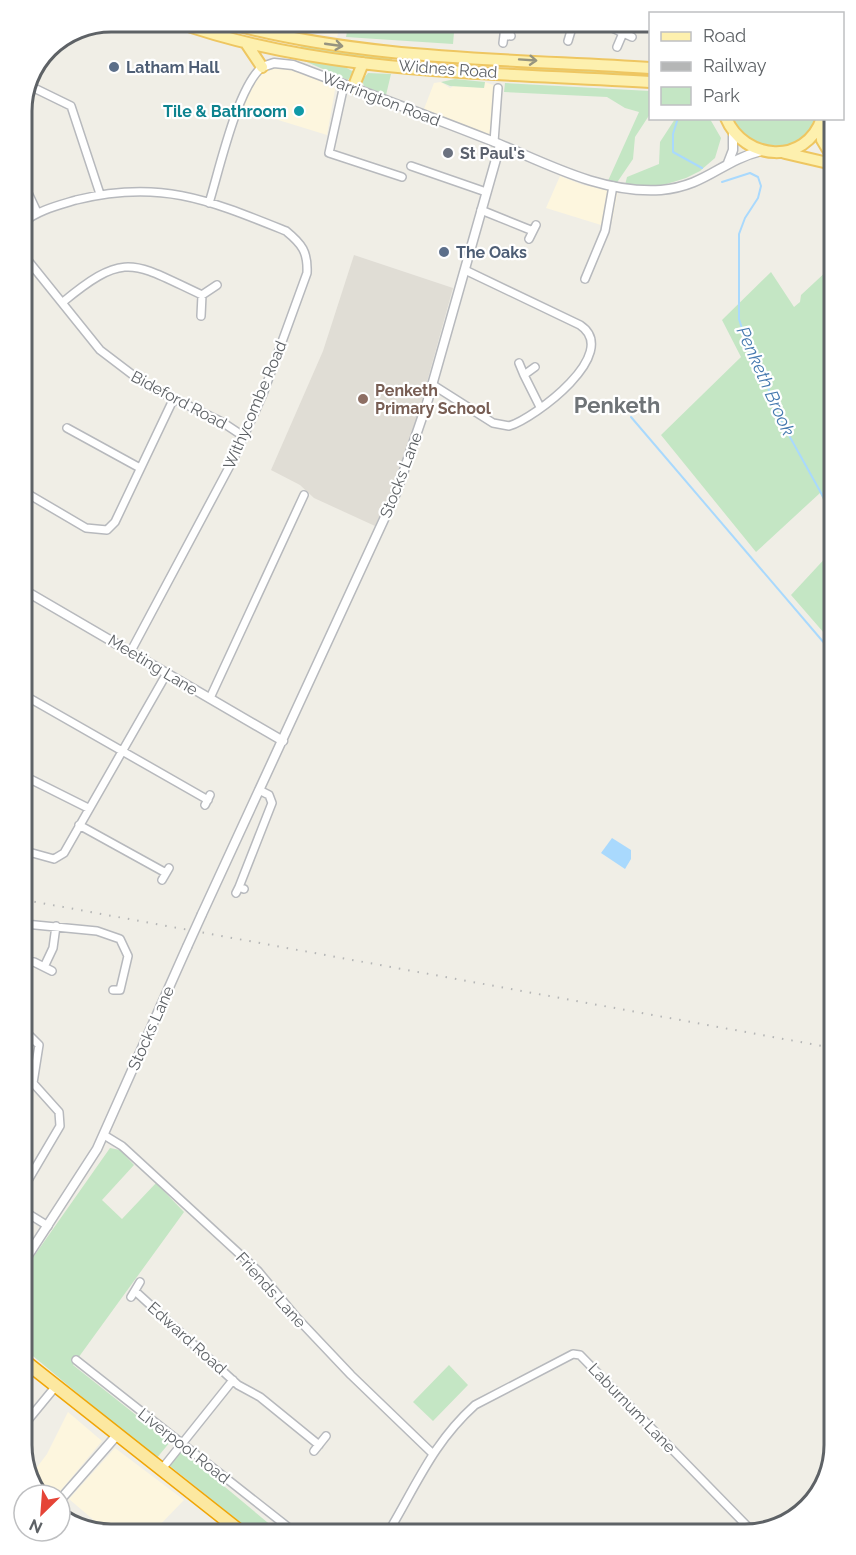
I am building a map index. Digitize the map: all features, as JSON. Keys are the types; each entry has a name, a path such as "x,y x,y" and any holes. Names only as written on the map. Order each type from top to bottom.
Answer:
{"highway":[{"name":"Liverpool Road","path":"32,1367 230,1523"}],"main road":[{"path":"210,32 246,43 262,67"},
{"name":"Widnes Road","path":"261,32 355,48 649,68"},
{"name":"Widnes Road","path":"246,43 363,63 649,82"},
{"path":"349,86 363,63"},
{"path":"727,120 733,132 745,144 761,151 781,152 824,162"},
{"path":"822,121 824,143"},
{"path":"781,152 807,141 822,121"}],"street":[{"path":"506,32 506,38"},
{"path":"568,41 571,32"},
{"path":"617,47 623,33 632,37"},
{"name":"Warrington Road","path":"262,67 274,63 293,65 497,143 581,178 613,186 660,190 677,188 698,183 728,163 761,151"},
{"path":"209,203 221,158 248,86 262,67"},
{"path":"349,86 329,153 402,177"},
{"path":"35,88 71,106 100,194"},
{"path":"497,143 498,88"},
{"path":"728,163 733,150 733,132"},
{"name":"Stocks Lane","path":"32,1250 85,1171 104,1135 202,914 397,491 433,384 486,192 497,143"},
{"path":"411,166 486,192"},
{"path":"585,279 605,231 613,186"},
{"name":"Withycombe Road","path":"37,212 100,194 151,190 181,194 286,231 300,243 308,257 308,273 262,394 243,436 131,651"},
{"path":"32,201 37,212 32,216"},
{"path":"481,210 535,228 529,239"},
{"name":"Bideford Road","path":"32,265 100,350 146,385 222,422 243,436"},
{"path":"63,302 103,273 135,265 202,295"},
{"path":"433,384 504,427 515,424 575,381 591,348 589,333 580,325 465,270"},
{"path":"202,295 217,285"},
{"path":"201,316 202,295"},
{"path":"519,363 540,407"},
{"path":"524,375 536,367"},
{"path":"32,496 87,528 107,530 115,522 173,400"},
{"path":"67,428 140,468"},
{"path":"210,698 304,495"},
{"name":"Meeting Lane","path":"32,595 283,741"},
{"path":"32,853 54,859 64,853 167,673"},
{"path":"32,700 208,800"},
{"path":"32,781 88,808"},
{"path":"240,890 272,804 269,795 259,790"},
{"path":"79,825 166,874"},
{"path":"32,924 97,931 120,939 128,956 120,990 113,990"},
{"path":"44,967 53,948 56,926"},
{"path":"34,962 52,971"},
{"path":"32,1038 39,1045 33,1083 59,1112 60,1126 32,1174"},
{"name":"Friends Lane","path":"104,1135 122,1146 258,1271 297,1318 343,1367 432,1452"},
{"path":"32,1216 48,1226"},
{"name":"Edward Road","path":"140,1282 133,1294 233,1380 161,1470"},
{"name":"Laburnum Lane","path":"393,1523 432,1452 475,1405 573,1354 580,1355 745,1524"},
{"name":"Liverpool Road","path":"76,1360 283,1523"},
{"path":"233,1380 260,1397 316,1448 326,1436"},
{"path":"32,1415 56,1386"},
{"path":"72,1486 117,1435"}],"shaded area":[{"path":"310,32 338,32 337,37"},
{"path":"276,65 290,66 336,84 327,135 239,108 249,79"},
{"path":"441,82 450,88 455,85 484,88 485,82 496,86 489,138 424,109 434,83"},
{"path":"560,176 583,185 618,191 612,222 601,225 546,208"},
{"name":"Penketh Primary School","path":"354,255 453,288 417,418 395,482 375,526 314,498 300,485 271,470 323,351"},
{"path":"68,1412 102,1441 67,1483 42,1483 36,1469 47,1454"},
{"path":"115,1448 184,1500 162,1523 96,1522 72,1502 72,1496"}],"green space":[{"path":"347,32 454,32 453,44 346,37"},
{"path":"301,45 392,56 392,61 300,50"},
{"path":"300,59 343,66 354,72 348,80"},
{"path":"521,64 649,72 649,78 521,70"},
{"path":"368,73 391,74 386,95 364,86 362,80"},
{"path":"455,79 485,82 484,88 450,86 441,82"},
{"path":"505,83 649,91 649,116 635,137 633,159 616,184 607,183 639,112 625,108 607,97 504,92"},
{"path":"674,120 711,120 721,138 715,158 700,171 686,178 657,187 625,185 627,177 659,164 660,142"},
{"path":"733,120 816,120 798,141 775,148 763,146 741,131"},
{"path":"771,272 794,307 800,302 801,295 824,274 824,502 820,493 756,552 661,435 741,357 722,320"},
{"path":"824,559 824,633 791,595"},
{"path":"110,1148 120,1150 134,1165 102,1200 122,1219 156,1183 184,1212 73,1365 170,1442 156,1459 32,1355 32,1259"},
{"path":"449,1365 468,1385 433,1421 413,1402"},
{"path":"178,1448 268,1523 241,1523 165,1462"}],"water":[{"path":"612,838 631,850 631,859 625,869 601,853"}],"waterway":[{"name":"Penketh Brook","path":"677,120 673,134 673,152 702,168"},
{"name":"Penketh Brook","path":"722,182 750,173 758,177 761,186 758,198 745,218 739,234 739,319 748,347 765,378 776,412 824,498"},
{"path":"631,417 824,643"}],"railway":[{"path":"32,901 824,1046"}],"place":[{"name":"Latham Hall","path":"114,67"},
{"name":"Tile & Bathroom","path":"299,111"},
{"name":"St Paul's","path":"448,153"},
{"name":"The Oaks","path":"444,252"},
{"name":"Penketh Primary School","path":"363,399"}],"district":[{"name":"Penketh","path":"617,405"}]}
